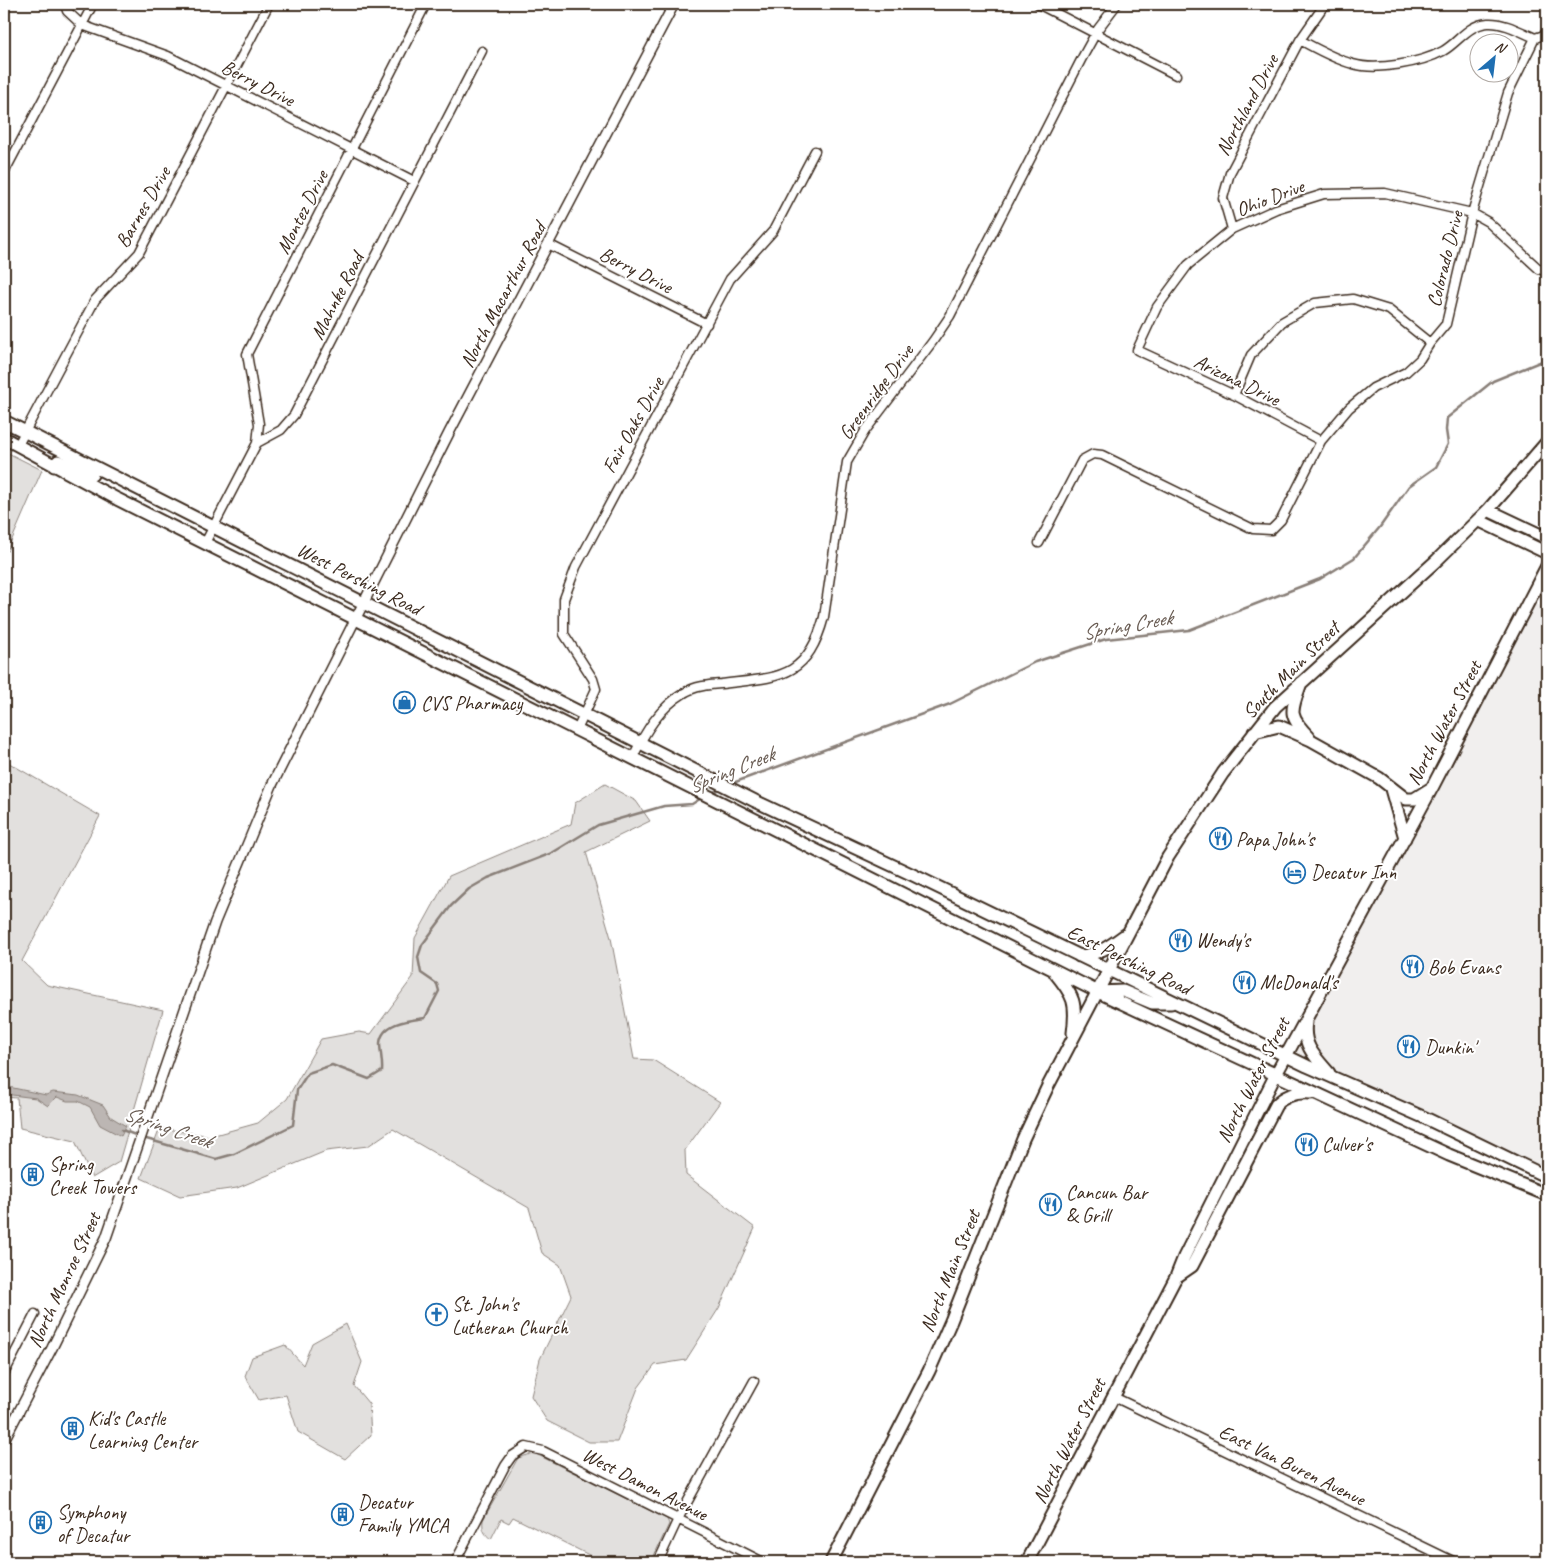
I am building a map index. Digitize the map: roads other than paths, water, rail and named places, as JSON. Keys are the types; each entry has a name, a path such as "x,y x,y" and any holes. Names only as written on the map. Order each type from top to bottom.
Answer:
{"main road":[{"name":"West Pershing Road","path":"4,421 697,772"},
{"name":"West Pershing Road","path":"4,438 54,466 205,543 1053,970 1314,1094 1449,1155 1547,1195"},
{"name":"South Main Street","path":"1098,992 1168,857 1254,732 1275,707 1303,679 1437,560 1478,520 1547,442"},
{"path":"54,466 58,461 69,464 116,485 143,493"},
{"path":"1488,510 1547,538"},
{"path":"1478,520 1547,553"},
{"name":"North Water Street","path":"1027,1562 1176,1277 1184,1257 1275,1076 1433,786 1547,566"},
{"path":"1303,679 1292,707 1292,717 1312,740"},
{"path":"1254,732 1279,726 1312,740 1357,764 1406,799 1414,799 1433,786"},
{"name":"East Pershing Road","path":"697,772 755,802 921,879 1286,1056 1431,1121 1547,1177"},
{"path":"1391,789 1405,838"},
{"path":"1078,956 1091,956 1102,952 1128,933"},
{"path":"1053,970 1074,998 1076,1010 1073,1038"},
{"path":"1098,992 1122,991 1152,1003 1176,1003"},
{"name":"North Main Street","path":"831,1562 929,1371 951,1321 1021,1144 1073,1038 1098,992"},
{"path":"1307,1018 1304,1032 1307,1046 1334,1078"},
{"path":"1176,1277 1192,1266 1276,1105 1283,1098 1291,1095 1314,1094"}],"street":[{"path":"65,4 67,11 82,24"},
{"path":"4,173 93,4"},
{"name":"Barnes Drive","path":"18,445 95,300 139,254 269,4"},
{"name":"Montez Drive","path":"257,443 260,424 247,354 426,4"},
{"name":"North Macarthur Road","path":"148,1118 236,869 288,751 363,602 674,4"},
{"path":"1038,4 1176,74"},
{"name":"Greenridge Drive","path":"633,757 658,714 685,692 697,687 766,678 784,673 797,668 809,654 819,635 824,617 847,462 865,431 950,316 1016,183 1096,34 1117,4"},
{"name":"Northland Drive","path":"1232,230 1223,198 1230,173 1300,40 1325,4"},
{"path":"1300,40 1355,65 1386,66 1419,60 1444,50 1466,30 1488,23 1508,26 1536,38 1547,34"},
{"name":"Berry Drive","path":"82,24 168,56 414,180"},
{"name":"Colorado Drive","path":"1039,543 1082,460 1093,454 1102,455 1253,530 1271,530 1281,520 1321,441 1349,408 1373,388 1406,372 1420,359 1430,343 1446,324 1472,213 1508,93 1536,38"},
{"name":"Mahnke Road","path":"257,443 280,430 294,415 482,51"},
{"name":"Fair Oaks Drive","path":"577,730 596,689 593,679 564,634 564,599 576,568 619,484 730,279 773,232 815,151"},
{"name":"Ohio Drive","path":"1137,350 1157,307 1188,265 1232,230 1276,209 1324,194 1385,193 1472,213 1488,222 1539,269 1547,272"},
{"name":"Berry Drive","path":"550,245 707,324"},
{"path":"1234,395 1251,355 1282,322 1315,303 1353,299 1389,310 1430,343"},
{"name":"Arizona Drive","path":"1137,350 1234,395 1321,441"},
{"path":"205,543 257,443"},
{"name":"North Monroe Street","path":"4,1440 92,1270 125,1186 148,1118"},
{"path":"4,1374 35,1314"},
{"path":"658,1562 678,1519 754,1381"},
{"name":"East Van Buren Avenue","path":"1114,1397 1455,1562"},
{"name":"West Damon Avenue","path":"455,1562 512,1456 526,1447 543,1451 762,1562"}],"waterway":[{"name":"Spring Creek","path":"730,784 950,704 1035,662 1106,639 1189,630 1320,579 1354,558 1380,527 1409,486 1436,467 1448,444 1447,418 1493,381 1547,359"},
{"name":"Spring Creek","path":"710,794 721,788"},
{"name":"Spring Creek","path":"143,1138 216,1159 234,1154 293,1125 297,1090 308,1073 332,1065 369,1079 382,1071 380,1043 386,1031 398,1023 425,1018 439,991 437,984 421,973 418,957 422,945 451,906 469,889 488,878 552,853 598,825 664,806 692,804 703,797"},
{"name":"Spring Creek","path":"122,1130 138,1136"}],"place":[{"name":"CVS Pharmacy","path":"405,703"},
{"name":"Papa John's","path":"1220,839"},
{"name":"Decatur Inn","path":"1295,872"},
{"name":"Wendy's","path":"1180,940"},
{"name":"Bob Evans","path":"1412,967"},
{"name":"McDonald's","path":"1244,982"},
{"name":"Dunkin'","path":"1409,1047"},
{"name":"Culver's","path":"1306,1144"},
{"name":"Spring Creek Towers","path":"33,1175"},
{"name":"Cancun Bar & Grill","path":"1050,1204"},
{"name":"St. John's Lutheran Church","path":"436,1315"},
{"name":"Kid's Castle Learning Center","path":"72,1429"},
{"name":"Decatur Family YMCA","path":"342,1514"},
{"name":"Symphony of Decatur","path":"41,1523"}]}
